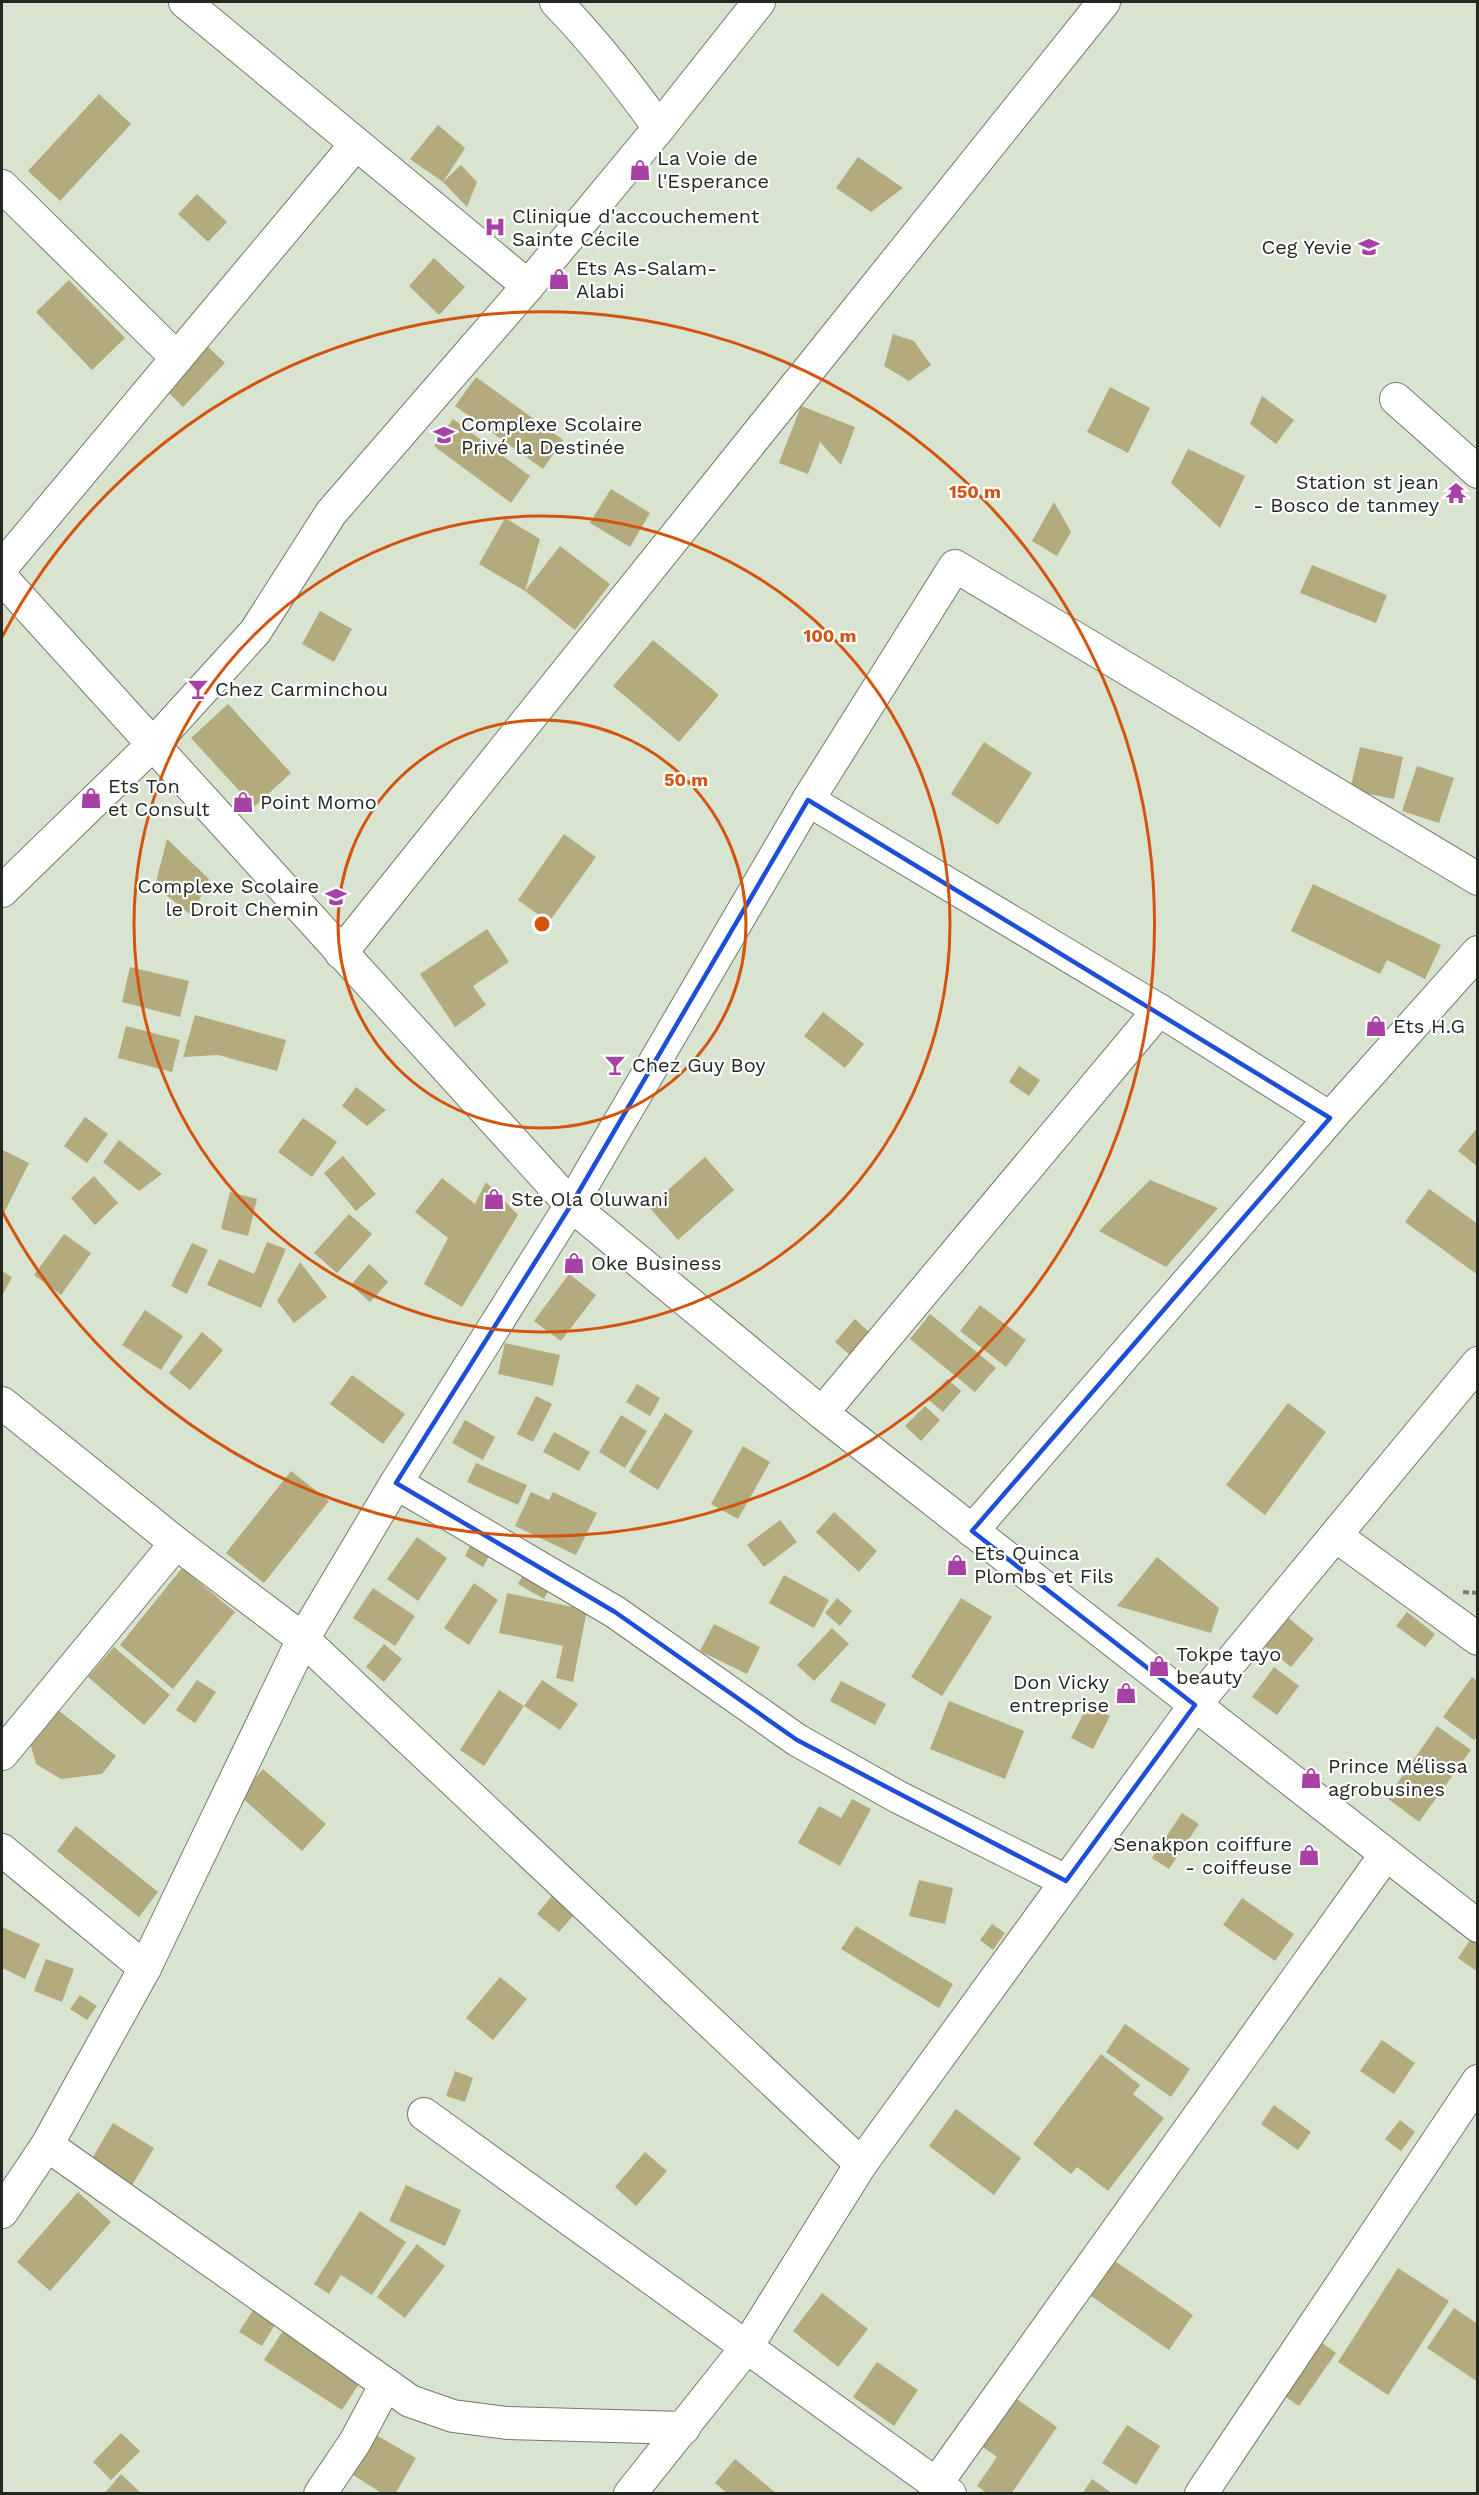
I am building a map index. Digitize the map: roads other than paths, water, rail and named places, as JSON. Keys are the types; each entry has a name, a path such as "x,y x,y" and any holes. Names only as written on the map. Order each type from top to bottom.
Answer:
{"street":[{"path":"185,2 528,286"},
{"path":"556,2 622,77 659,128"},
{"path":"2,891 154,743 255,632 331,513 528,286 659,128 759,2"},
{"path":"341,953 1104,2"},
{"path":"2,567 356,144"},
{"path":"2,186 177,358"},
{"path":"1396,399 1478,472"},
{"path":"2,2212 47,2145 145,1968 303,1640 396,1483 571,1205 808,800 955,566 1478,879"},
{"path":"2,578 571,1205 822,1413 1478,1926"},
{"path":"808,800 1159,1010 1330,1118"},
{"path":"972,1531 1330,1118 1478,952"},
{"path":"822,1413 1159,1010"},
{"path":"630,2493 746,2348 861,2164 1195,1705 1478,1363"},
{"path":"2,1403 176,1543 303,1640 861,2164"},
{"path":"396,1483 615,1611 797,1740 898,1797 1066,1881"},
{"path":"1336,1536 1478,1639"},
{"path":"2,1754 176,1543"},
{"path":"2,1850 145,1968"},
{"path":"424,2114 943,2489 1386,1854"},
{"path":"1201,2493 1478,2081"},
{"path":"47,2145 410,2401 453,2416 507,2423 684,2428"},
{"path":"320,2493 355,2442 386,2384"}],"place":[{"name":"La Voie de l'Esperance","path":"640,170"},
{"name":"Clinique d'accouchement Sainte Cécile","path":"495,227"},
{"name":"Ceg Yevie","path":"1369,247"},
{"name":"Ets As-Salam- Alabi","path":"559,279"},
{"name":"Complexe Scolaire Privé la Destinée","path":"444,435"},
{"name":"Station st jean - Bosco de tanmey","path":"1456,493"},
{"name":"Chez Carminchou","path":"198,689"},
{"name":"Ets Ton et Consult","path":"91,798"},
{"name":"Point Momo","path":"243,802"},
{"name":"Complexe Scolaire le Droit Chemin","path":"336,897"},
{"name":"Ets H.G","path":"1376,1026"},
{"name":"Chez Guy Boy","path":"615,1065"},
{"name":"Ste Ola Oluwani","path":"494,1199"},
{"name":"Oke Business","path":"574,1263"},
{"name":"Ets Quinca Plombs et Fils","path":"957,1565"},
{"name":"Tokpe tayo beauty","path":"1159,1666"},
{"name":"Don Vicky entreprise","path":"1126,1693"},
{"name":"Prince Mélissa agrobusines","path":"1311,1778"},
{"name":"Senakpon coiffure - coiffeuse","path":"1309,1855"}]}
